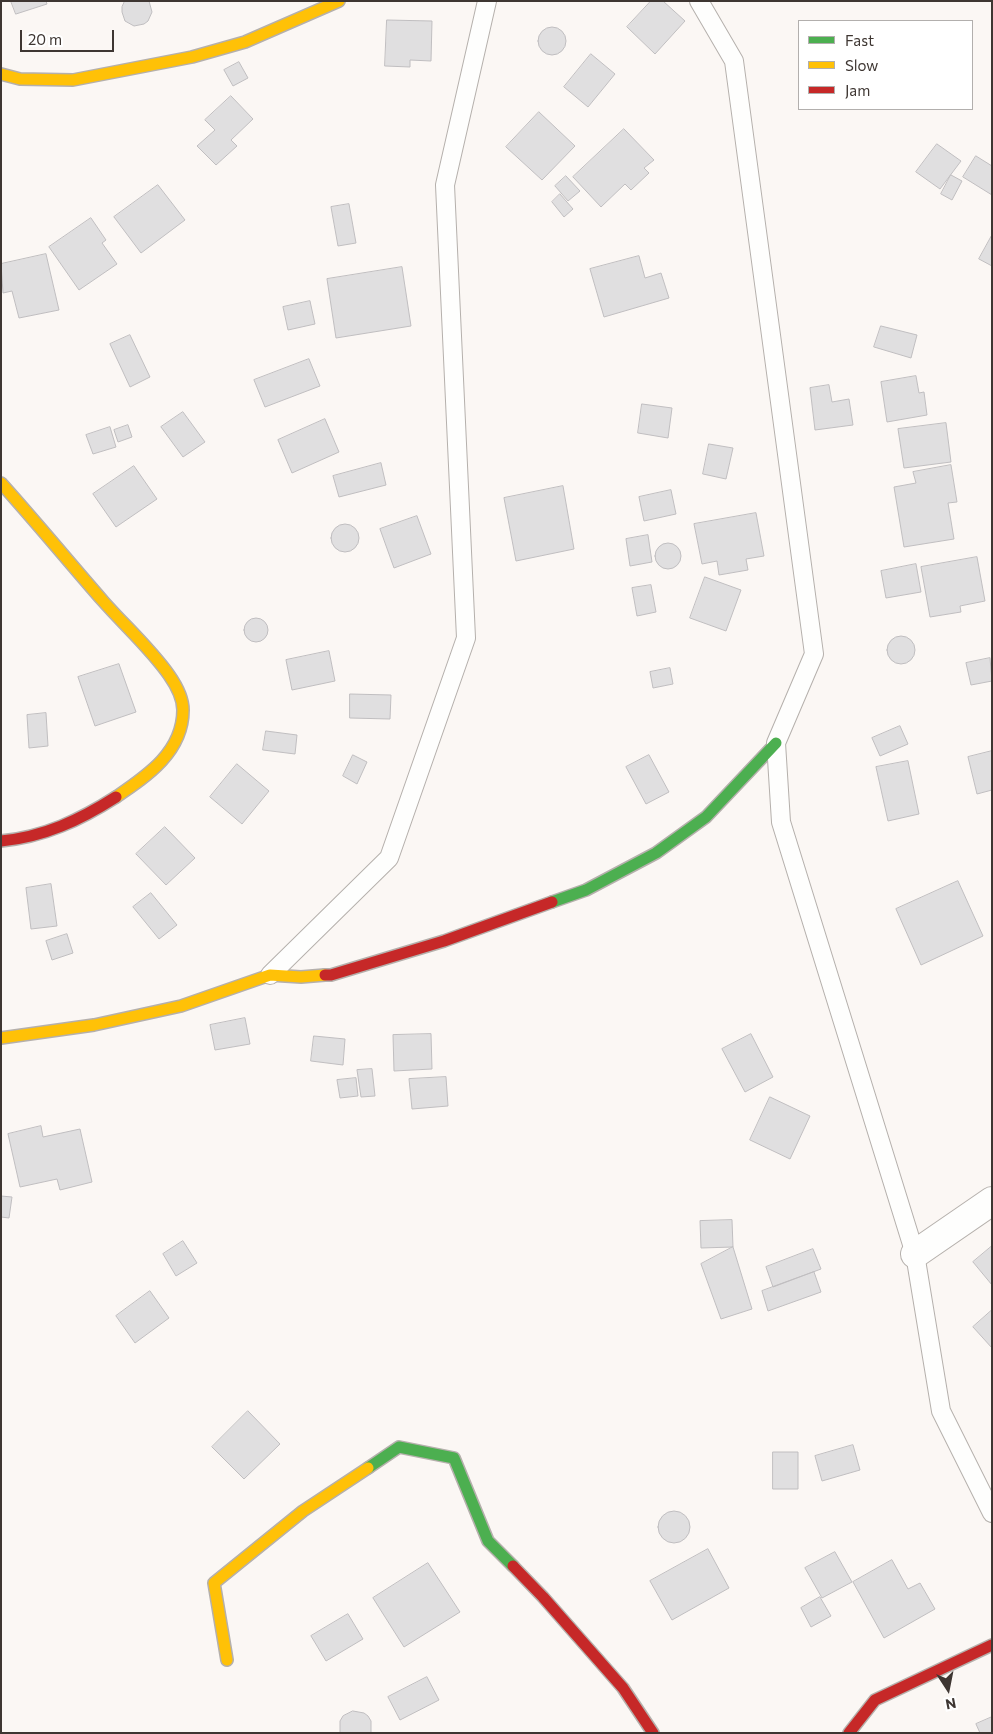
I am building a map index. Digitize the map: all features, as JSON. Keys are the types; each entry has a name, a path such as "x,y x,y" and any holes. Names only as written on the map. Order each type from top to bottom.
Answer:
{"street":[{"path":"1,74 20,79 73,80 192,57 246,42 339,1"},
{"path":"1,483 172,678 182,702 182,720 172,746 159,765 141,780 88,815 51,832 15,841 1,841"},
{"path":"1,1038 94,1025 181,1006 270,975 301,977 331,975 444,941 586,890 656,853 706,817 776,743"},
{"path":"915,1254 992,1201"},
{"path":"227,1660 214,1583 303,1511 399,1447 454,1458 488,1541 542,1597 623,1688 653,1733"},
{"path":"849,1733 875,1700 992,1645"}],"lane":[{"path":"270,975 389,858 466,638 445,185 486,1"},
{"path":"699,1 734,61 814,654 776,743 781,822 915,1254 941,1411 992,1512"}],"building":[{"path":"11,1 46,1 47,4 16,14"},
{"path":"125,1 149,1 152,12 148,21 134,26 125,21 122,7"},
{"path":"651,1 663,1 685,21 655,54 627,27"},
{"path":"387,20 432,21 431,61 410,60 410,67 385,66"},
{"path":"552,27 562,31 566,41 562,51 552,55 542,51 538,41 542,31"},
{"path":"591,54 615,74 588,107 564,87"},
{"path":"239,62 248,78 233,86 224,70"},
{"path":"231,96 253,119 231,140 237,146 216,165 197,146 215,130 205,120"},
{"path":"539,112 575,146 542,180 506,147"},
{"path":"624,129 654,160 644,168 649,173 631,190 625,184 601,207 573,177"},
{"path":"937,144 961,161 940,189 916,172"},
{"path":"976,156 992,166 992,195 963,177"},
{"path":"951,175 962,181 952,200 941,194"},
{"path":"566,176 580,191 568,201 555,186"},
{"path":"158,185 185,220 141,253 114,217"},
{"path":"560,194 573,209 564,217 552,202"},
{"path":"349,204 356,243 338,246 331,207"},
{"path":"91,218 106,240 102,243 117,264 79,290 49,247"},
{"path":"992,235 992,266 979,259"},
{"path":"46,254 59,310 19,318 12,291 3,293 1,264"},
{"path":"639,256 645,278 661,273 669,298 604,317 590,269"},
{"path":"402,267 411,326 336,338 327,279"},
{"path":"310,301 315,324 288,330 283,307"},
{"path":"881,326 917,335 911,358 874,347"},
{"path":"130,335 150,377 130,387 110,344"},
{"path":"309,359 320,386 265,407 254,380"},
{"path":"916,376 919,393 924,392 927,415 887,422 881,382"},
{"path":"829,385 832,402 849,399 853,425 815,430 810,388"},
{"path":"642,404 672,408 668,438 638,433"},
{"path":"183,412 205,442 183,457 161,427"},
{"path":"325,419 339,452 292,473 278,440"},
{"path":"946,423 951,462 904,468 898,429"},
{"path":"128,425 132,437 118,442 114,430"},
{"path":"110,427 116,447 93,454 86,435"},
{"path":"709,444 733,448 726,479 703,474"},
{"path":"381,463 386,485 339,497 333,476"},
{"path":"951,465 957,502 948,503 954,539 904,547 894,487 916,483 913,472"},
{"path":"134,466 157,499 116,527 93,494"},
{"path":"563,486 574,549 516,561 504,498"},
{"path":"671,490 676,514 644,521 639,497"},
{"path":"756,513 764,556 746,559 748,570 719,575 717,561 702,564 694,524"},
{"path":"417,516 431,554 394,568 380,529"},
{"path":"345,524 355,528 359,538 355,548 345,552 335,548 331,538 335,528"},
{"path":"648,535 652,562 630,566 626,539"},
{"path":"668,543 677,547 681,556 677,565 668,569 659,565 655,556 659,547"},
{"path":"977,557 985,601 960,606 961,612 930,617 921,567"},
{"path":"916,564 921,592 886,598 881,571"},
{"path":"705,577 741,590 726,631 690,618"},
{"path":"651,585 656,612 637,616 632,588"},
{"path":"256,618 265,621 268,630 265,639 256,642 247,639 244,630 247,621"},
{"path":"901,636 911,640 915,650 911,660 901,664 891,660 887,650 891,640"},
{"path":"329,651 335,681 292,690 286,660"},
{"path":"990,658 992,681 971,685 966,663"},
{"path":"119,664 136,712 95,726 78,677"},
{"path":"670,668 673,684 653,688 650,672"},
{"path":"350,694 391,695 390,719 350,718"},
{"path":"46,713 48,746 29,748 27,715"},
{"path":"900,726 908,744 880,756 872,738"},
{"path":"266,731 297,735 295,754 263,750"},
{"path":"992,751 992,790 977,794 968,757"},
{"path":"353,755 367,762 357,784 343,776"},
{"path":"649,755 669,792 646,804 626,767"},
{"path":"908,761 919,814 888,821 876,767"},
{"path":"237,764 269,791 242,824 210,797"},
{"path":"165,827 195,858 166,885 136,854"},
{"path":"958,881 983,936 921,965 896,909"},
{"path":"51,884 57,926 31,929 26,888"},
{"path":"151,893 177,925 159,939 133,907"},
{"path":"67,934 73,953 52,960 46,941"},
{"path":"245,1018 250,1044 215,1050 210,1025"},
{"path":"431,1034 432,1069 394,1071 393,1035"},
{"path":"751,1034 773,1077 745,1092 722,1049"},
{"path":"314,1036 345,1039 343,1065 311,1061"},
{"path":"372,1069 375,1096 361,1097 357,1070"},
{"path":"446,1077 448,1106 412,1109 409,1079"},
{"path":"356,1078 358,1096 340,1098 337,1080"},
{"path":"770,1097 810,1116 790,1159 750,1140"},
{"path":"41,1126 43,1137 80,1129 92,1182 60,1190 57,1179 20,1187 8,1134"},
{"path":"1,1196 12,1197 9,1218 1,1217"},
{"path":"732,1220 733,1247 701,1248 700,1221"},
{"path":"183,1241 197,1263 176,1276 163,1254"},
{"path":"992,1246 992,1285 973,1262"},
{"path":"733,1247 752,1309 721,1319 701,1264"},
{"path":"813,1249 821,1269 773,1287 766,1267"},
{"path":"814,1272 821,1292 768,1311 762,1291"},
{"path":"150,1291 169,1318 135,1343 116,1316"},
{"path":"992,1310 992,1348 973,1327"},
{"path":"248,1411 280,1444 244,1479 212,1447"},
{"path":"853,1445 860,1470 822,1481 815,1456"},
{"path":"773,1452 798,1452 798,1489 773,1489"},
{"path":"674,1511 686,1515 690,1527 686,1539 674,1543 662,1539 658,1527 662,1515"},
{"path":"708,1549 729,1588 672,1620 650,1581"},
{"path":"835,1552 852,1582 822,1598 805,1568"},
{"path":"892,1560 908,1589 920,1583 935,1609 884,1638 853,1582"},
{"path":"428,1563 460,1612 404,1647 373,1598"},
{"path":"820,1597 831,1616 811,1627 801,1608"},
{"path":"348,1614 363,1639 326,1661 311,1636"},
{"path":"427,1677 439,1700 400,1720 388,1697"},
{"path":"353,1711 364,1713 368,1716 371,1721 371,1733 340,1733 340,1721 343,1716"},
{"path":"992,1717 992,1733 980,1733 976,1724"}],"traffic: fast":[{"path":"552,902 586,890 656,853 706,817 776,743"},
{"path":"368,1468 399,1447 454,1458 488,1541 513,1566"}],"traffic: slow":[{"path":"1,74 20,79 73,80 192,57 245,42 339,1"},
{"path":"1,483 103,601 162,665 177,687 183,705 181,725 177,738 170,750 151,771 116,797"},
{"path":"1,1038 94,1025 181,1006 270,975 301,977 325,975"},
{"path":"227,1660 214,1583 303,1511 368,1468"}],"traffic: jam":[{"path":"1,841 32,836 61,826 89,813 116,797"},
{"path":"325,975 331,975 444,941 552,902"},
{"path":"513,1566 543,1597 623,1688 653,1733"},
{"path":"849,1733 875,1700 992,1645"}]}
